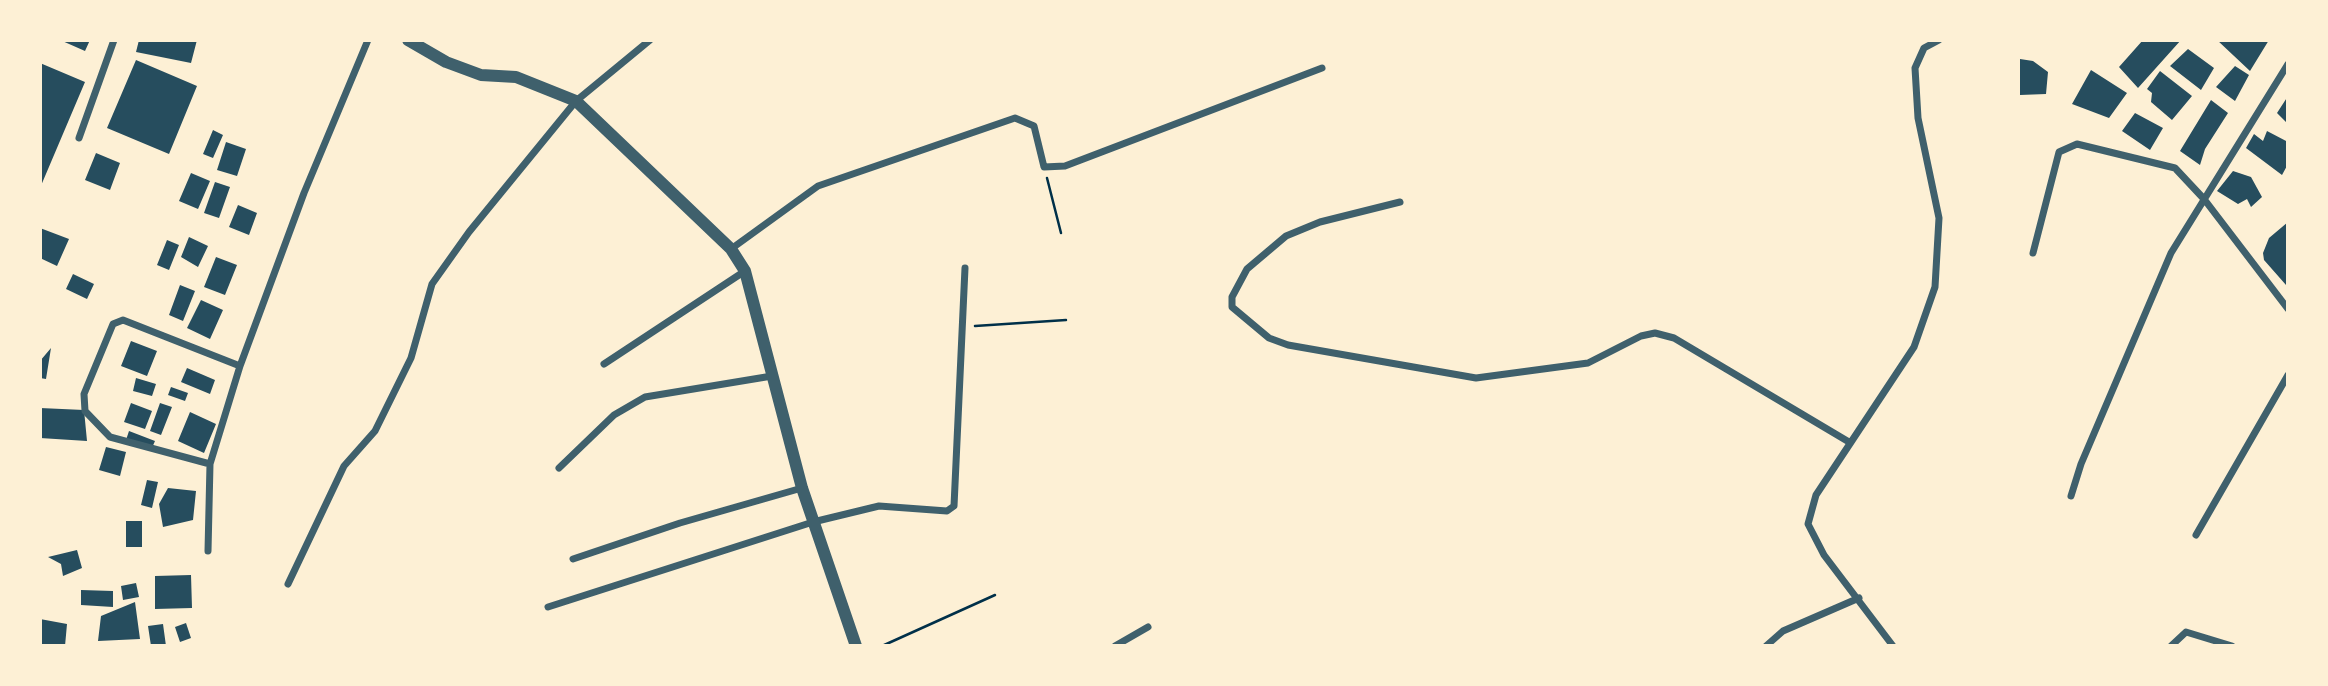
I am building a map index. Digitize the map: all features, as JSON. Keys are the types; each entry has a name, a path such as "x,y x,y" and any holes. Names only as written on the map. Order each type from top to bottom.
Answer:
{"street":[{"path":"79,138 114,40"},
{"path":"208,551 210,464 240,366 304,193 368,40"},
{"path":"408,40 446,62 481,75 516,76 576,101 731,249 745,271 802,488 856,646"},
{"path":"288,584 344,466 375,431 411,358 432,284 469,232 576,101 650,40"},
{"path":"1893,646 1824,555 1808,524 1816,495 1914,347 1935,287 1939,218 1918,118 1915,68 1924,48 1939,40"},
{"path":"2071,496 2081,464 2171,253 2288,64"},
{"path":"731,249 818,186 1015,118 1034,126 1044,167 1065,166 1322,68"},
{"path":"2033,253 2059,152 2077,144 2175,167 2204,200 2288,309"},
{"path":"1400,202 1320,222 1286,236 1247,269 1232,297 1232,307 1277,341 1476,378 1588,363 1641,336 1655,333 1674,338 1849,442"},
{"path":"548,607 813,522 879,506 947,511 954,506 965,327 965,268"},
{"path":"604,364 745,271"},
{"path":"210,464 110,438 85,411 84,394 113,324 123,320 240,366"},
{"path":"559,468 614,415 645,397 772,376"},
{"path":"2196,535 2288,376"},
{"path":"573,559 802,488"},
{"path":"1766,646 1783,631 1859,598"},
{"path":"1115,646 1148,627"},
{"path":"2171,646 2186,632 2232,646"}],"path":[{"path":"1044,167 1061,233"},
{"path":"965,327 1066,320"},
{"path":"882,646 995,595"}],"building":[{"path":"60,40 90,40 85,51"},
{"path":"139,40 197,40 191,63 136,52"},
{"path":"2143,40 2181,40 2138,88 2119,67"},
{"path":"2217,40 2269,40 2250,71"},
{"path":"2188,49 2214,68 2201,90 2170,66"},
{"path":"2020,59 2033,61 2048,72 2046,94 2020,95"},
{"path":"136,60 197,86 169,154 107,128"},
{"path":"40,63 85,82 40,188"},
{"path":"2235,66 2249,75 2235,101 2216,87"},
{"path":"2091,70 2127,93 2109,118 2072,104"},
{"path":"2160,71 2192,96 2172,120 2151,102 2152,93 2147,89"},
{"path":"2288,96 2288,124 2277,113"},
{"path":"2211,100 2228,113 2205,149 2200,165 2180,151"},
{"path":"2135,113 2163,128 2150,150 2122,131"},
{"path":"213,130 223,135 213,158 203,154"},
{"path":"2267,131 2288,142 2288,164 2282,175 2246,148 2254,134 2263,141"},
{"path":"226,142 246,149 237,176 217,170"},
{"path":"96,153 120,163 110,190 85,180"},
{"path":"2233,171 2251,177 2262,197 2251,207 2247,199 2238,204 2217,191"},
{"path":"191,173 210,181 198,209 179,201"},
{"path":"215,182 230,187 219,218 204,213"},
{"path":"238,205 257,213 249,235 229,227"},
{"path":"2288,222 2286,285 2264,260 2263,253 2269,238"},
{"path":"40,228 69,239 57,266 40,258"},
{"path":"189,237 208,246 198,267 181,257"},
{"path":"167,240 179,245 169,270 157,265"},
{"path":"216,257 237,265 225,295 204,287"},
{"path":"73,274 94,284 87,299 66,289"},
{"path":"180,285 195,291 183,321 169,315"},
{"path":"201,300 223,310 210,339 187,328"},
{"path":"131,341 157,351 147,376 121,366"},
{"path":"51,348 46,379 40,378 40,361"},
{"path":"187,368 215,380 210,394 181,382"},
{"path":"136,378 156,384 152,396 133,391"},
{"path":"171,387 188,393 185,401 168,395"},
{"path":"131,403 152,411 145,429 124,422"},
{"path":"160,403 172,407 161,435 150,431"},
{"path":"40,408 84,410 87,441 40,438"},
{"path":"190,412 216,424 204,453 178,441"},
{"path":"129,431 155,441 151,450 126,440"},
{"path":"106,447 126,452 120,476 99,470"},
{"path":"147,480 158,482 152,508 141,505"},
{"path":"168,488 196,491 193,520 163,527 159,504"},
{"path":"126,521 142,521 142,547 126,547"},
{"path":"77,550 82,568 63,576 61,564 48,557"},
{"path":"191,575 192,608 155,609 155,576"},
{"path":"136,583 139,597 123,600 121,586"},
{"path":"81,590 113,591 113,607 81,605"},
{"path":"135,602 140,639 98,641 101,616"},
{"path":"40,619 67,624 65,646 40,646"},
{"path":"186,623 191,638 180,642 175,627"},
{"path":"163,624 166,646 151,646 148,626"}]}
